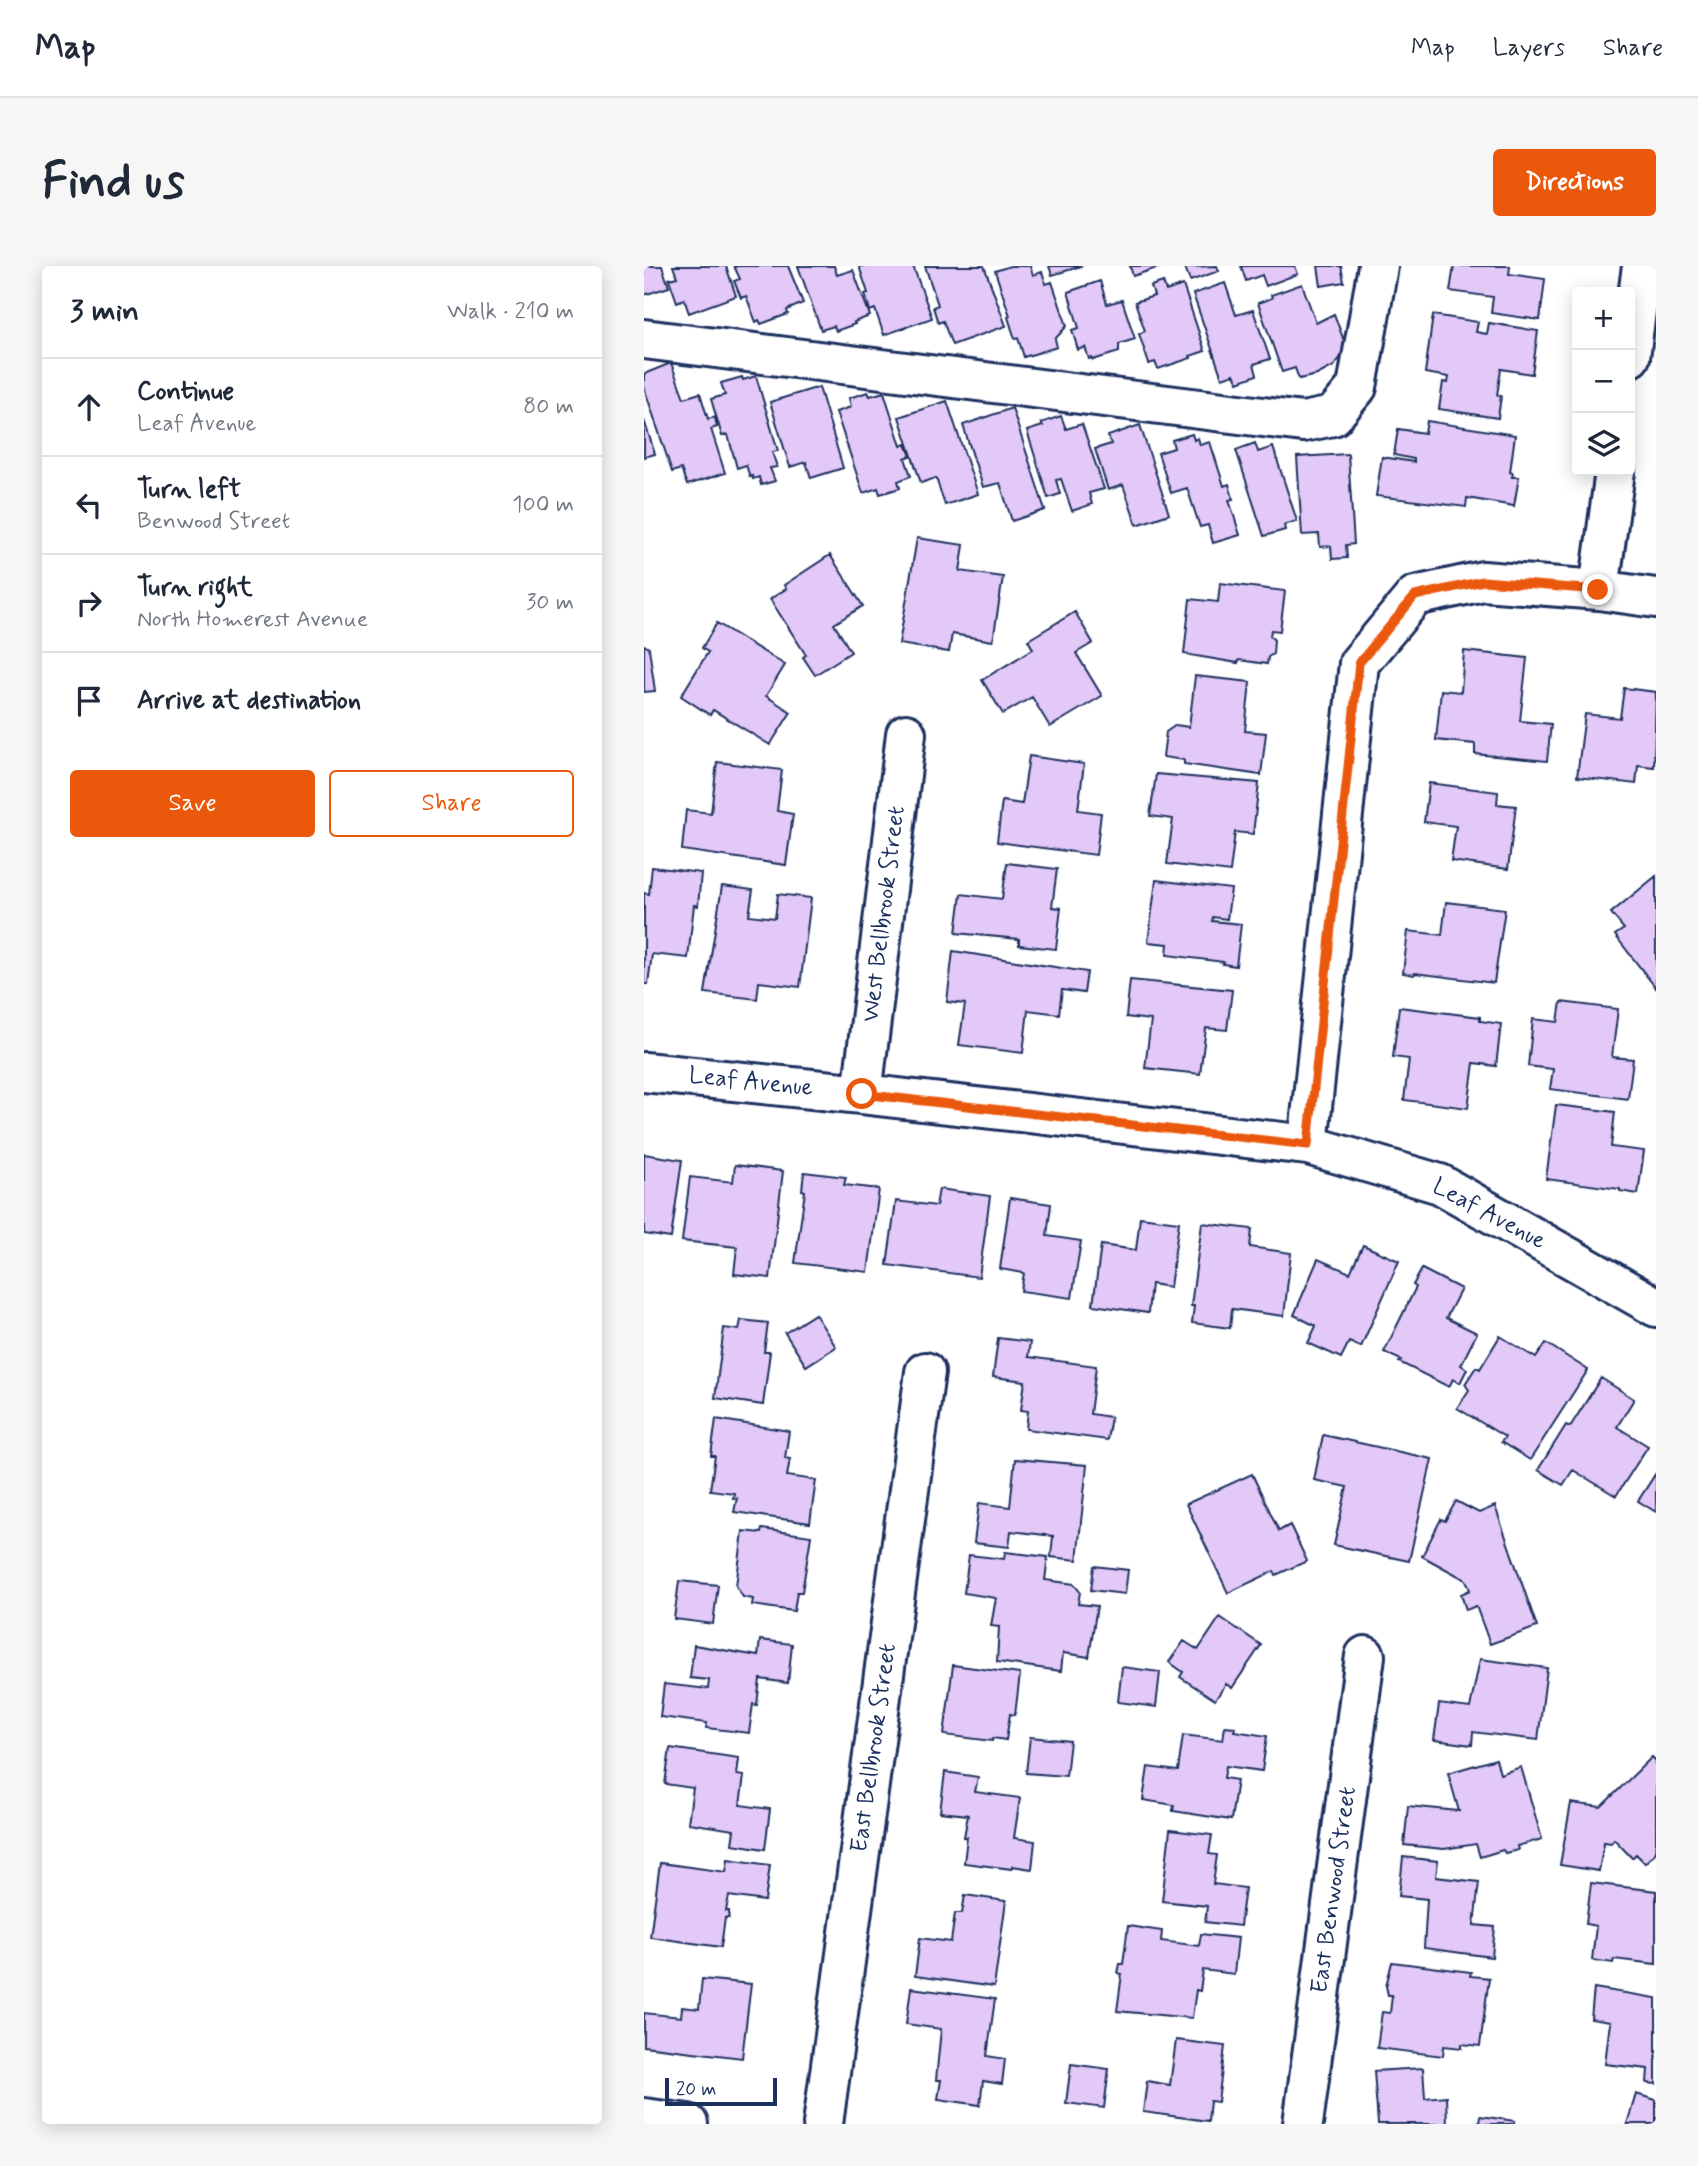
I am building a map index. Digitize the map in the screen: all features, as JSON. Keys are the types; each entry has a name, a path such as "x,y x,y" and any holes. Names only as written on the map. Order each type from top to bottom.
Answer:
{"street":[{"path":"644,339 1303,422 1333,416 1357,387 1378,266"},
{"path":"1631,350 1642,266"},
{"path":"1598,590 1614,476"},
{"path":"1308,1145 1359,663 1415,596 1483,581 1598,590 1656,598"},
{"name":"West Bellbrook Street","path":"862,1094 906,734"},
{"name":"Leaf Avenue","path":"644,1072 1308,1145 1440,1184 1656,1307"},
{"name":"East Bellbrook Street","path":"823,2124 925,1372"},
{"name":"East Benwood Street","path":"1303,2124 1366,1656"},
{"path":"644,2118 688,2124"}],"building":[{"path":"644,266 662,266 669,287 644,295"},
{"path":"673,266 726,266 736,296 689,313 684,299 677,302 669,279 677,277"},
{"path":"734,266 788,266 803,303 787,310 788,314 761,324 759,320 756,322 746,296 741,298 734,281 740,279"},
{"path":"798,266 834,266 837,275 853,270 870,316 836,331 834,326 821,330"},
{"path":"859,266 913,266 932,318 884,335 875,309 870,311 865,294 868,293"},
{"path":"925,266 984,266 1006,326 952,345 943,321 938,323 933,307 938,305"},
{"path":"1010,266 1030,266 1033,275 1042,272 1046,284 1052,282 1067,326 1055,339 1057,347 1024,357 1018,338 1015,339 995,271"},
{"path":"1049,266 1082,266 1052,275"},
{"path":"1130,266 1163,266 1133,276"},
{"path":"1217,266 1219,271 1190,281 1185,267"},
{"path":"1241,266 1295,266 1298,274 1266,286 1262,275 1246,281"},
{"path":"1318,266 1341,266 1344,282 1321,286"},
{"path":"1454,266 1510,266 1509,274 1545,279 1540,320 1491,313 1493,297 1450,291"},
{"path":"1100,281 1107,304 1122,300 1135,339 1119,344 1119,352 1093,360 1089,359 1085,347 1078,350 1072,330 1079,328 1068,292"},
{"path":"1163,282 1166,291 1183,285 1205,351 1158,369 1155,362 1149,364 1139,334 1145,331 1135,302 1154,296 1151,286"},
{"path":"1225,283 1236,315 1253,310 1270,359 1254,364 1257,375 1238,382 1234,374 1222,378 1193,294"},
{"path":"1302,284 1316,323 1334,314 1347,349 1334,366 1317,375 1299,379 1295,368 1282,372 1258,303 1272,298 1271,295"},
{"path":"1433,315 1478,322 1476,332 1487,334 1489,323 1538,331 1532,374 1501,369 1497,395 1501,396 1498,418 1439,409 1443,382 1448,383 1449,377 1425,373"},
{"path":"671,363 684,398 700,393 708,419 715,417 717,427 711,429 725,473 687,485 681,469 672,472 644,387 644,374"},
{"path":"756,376 778,451 772,452 777,467 770,468 775,481 761,485 759,477 750,477 746,465 737,468 728,435 722,436 711,399 725,395 721,383"},
{"path":"819,387 843,468 811,478 806,462 790,467 770,402"},
{"path":"868,392 870,396 884,392 901,446 906,444 911,456 905,458 911,476 898,481 900,488 880,494 878,488 863,493 836,412 851,407 849,398"},
{"path":"947,401 978,494 945,505 936,478 921,483 899,417"},
{"path":"1012,408 1045,510 1012,521 1000,483 983,487 963,425"},
{"path":"1061,416 1066,429 1082,424 1104,489 1089,493 1092,504 1072,511 1061,479 1056,480 1060,494 1048,498 1027,431"},
{"path":"644,420 655,454 644,457"},
{"path":"1427,421 1515,435 1510,472 1513,473 1512,477 1519,477 1514,506 1467,498 1466,507 1376,496 1382,457 1414,462 1414,459 1394,455 1398,429 1425,433"},
{"path":"1140,425 1169,514 1137,525 1123,485 1108,490 1095,449 1111,444 1108,436"},
{"path":"1192,434 1194,440 1198,438 1200,445 1210,442 1224,486 1229,484 1233,499 1229,500 1240,535 1213,543 1208,525 1200,527 1187,488 1171,493 1158,453 1174,448 1172,440"},
{"path":"1255,443 1258,452 1273,447 1297,521 1284,525 1285,530 1264,536 1236,450"},
{"path":"1348,454 1354,544 1346,545 1347,558 1332,559 1331,546 1320,547 1319,534 1302,535 1297,457"},
{"path":"917,538 964,545 960,571 1003,577 993,641 952,634 949,652 899,644"},
{"path":"830,555 863,606 834,624 851,652 815,675 803,657 806,655 770,599 786,589 784,585"},
{"path":"1220,583 1285,591 1280,631 1271,630 1270,636 1274,640 1273,654 1268,657 1267,664 1239,660 1238,663 1184,654 1190,599 1218,602"},
{"path":"1075,612 1093,643 1076,653 1102,696 1050,727 1032,697 1003,714 982,680 1033,649 1028,640"},
{"path":"717,623 785,665 766,696 791,712 770,745 713,710 710,715 681,696 708,652 702,648"},
{"path":"644,645 649,648 655,691 644,692"},
{"path":"1464,651 1527,658 1520,721 1551,724 1547,761 1475,754 1475,744 1436,740 1441,690 1461,692"},
{"path":"1195,676 1250,682 1245,731 1266,733 1261,775 1184,764 1184,760 1163,757 1166,732 1176,725 1189,727"},
{"path":"1624,688 1656,692 1654,767 1638,765 1636,784 1577,777 1585,714 1620,718"},
{"path":"1029,756 1084,764 1078,810 1101,813 1096,855 997,842 1002,801 1022,804"},
{"path":"717,762 782,770 777,811 793,814 786,865 682,850 686,810 711,813"},
{"path":"1156,774 1259,783 1253,834 1235,832 1230,872 1167,864 1173,819 1150,816"},
{"path":"1429,783 1498,792 1497,804 1516,806 1508,869 1451,861 1456,826 1424,822"},
{"path":"1007,863 1057,869 1052,907 1061,908 1056,949 1019,945 1019,939 956,933 961,894 1002,899"},
{"path":"652,867 701,873 688,958 652,954 648,984 644,984 644,893 649,894"},
{"path":"1656,876 1656,988 1615,935 1624,929 1611,913"},
{"path":"1156,880 1231,889 1227,919 1213,917 1212,921 1241,924 1236,966 1167,955 1168,944 1148,942"},
{"path":"722,886 753,890 749,915 775,918 778,894 811,898 800,987 759,982 757,999 705,993"},
{"path":"1446,902 1505,909 1494,983 1403,973 1408,931 1442,935"},
{"path":"953,951 1087,972 1084,993 1062,990 1059,1014 1028,1010 1023,1053 959,1045 965,1004 947,1002"},
{"path":"1130,980 1232,990 1227,1030 1206,1028 1200,1074 1145,1068 1151,1020 1126,1017"},
{"path":"1561,1002 1618,1009 1612,1057 1633,1059 1628,1099 1550,1089 1553,1069 1528,1066 1533,1019 1558,1022"},
{"path":"1399,1007 1480,1017 1480,1021 1501,1024 1496,1066 1474,1063 1468,1108 1404,1100 1409,1059 1393,1057"},
{"path":"1556,1105 1615,1112 1611,1147 1644,1151 1638,1194 1546,1179"},
{"path":"644,1154 682,1160 671,1238 644,1234"},
{"path":"735,1165 783,1171 770,1278 734,1274 737,1247 682,1241 690,1177 733,1182"},
{"path":"804,1172 846,1177 844,1185 879,1189 868,1272 795,1263 805,1191 802,1190"},
{"path":"939,1189 990,1196 979,1277 887,1265 896,1201 936,1206"},
{"path":"1010,1198 1051,1204 1047,1236 1081,1241 1072,1298 1021,1291 1024,1273 1000,1269"},
{"path":"1140,1217 1179,1222 1170,1287 1151,1284 1148,1313 1093,1305 1101,1245 1136,1250"},
{"path":"1202,1223 1252,1229 1250,1247 1291,1253 1284,1316 1232,1309 1230,1328 1192,1323 1194,1306 1191,1306"},
{"path":"1363,1245 1399,1261 1361,1347 1349,1342 1341,1358 1308,1343 1316,1326 1294,1315 1318,1259 1350,1273"},
{"path":"1422,1269 1461,1289 1446,1318 1477,1333 1461,1365 1467,1369 1460,1383 1453,1379 1449,1387 1384,1352"},
{"path":"815,1314 836,1347 806,1366 785,1333"},
{"path":"741,1320 768,1323 764,1352 770,1352 763,1405 715,1398 724,1328 739,1330"},
{"path":"1500,1336 1536,1358 1546,1343 1588,1370 1530,1460 1501,1442 1505,1437 1457,1408 1469,1390 1465,1384 1476,1367 1480,1369"},
{"path":"998,1338 1030,1342 1028,1357 1096,1366 1090,1414 1111,1417 1107,1440 1026,1429 1028,1411 1021,1410 1025,1381 993,1377"},
{"path":"1601,1378 1634,1399 1617,1427 1648,1446 1616,1496 1573,1470 1563,1485 1538,1470 1566,1425 1570,1427"},
{"path":"716,1419 789,1431 785,1458 790,1459 787,1476 816,1480 810,1523 734,1512 737,1498 733,1498 734,1493 710,1490 715,1456 711,1456"},
{"path":"1323,1435 1432,1459 1409,1561 1334,1545 1347,1487 1314,1480"},
{"path":"1015,1459 1087,1465 1077,1560 1051,1557 1053,1536 1011,1531 1009,1547 974,1543 979,1503 1010,1507"},
{"path":"1656,1473 1656,1512 1638,1501"},
{"path":"1252,1474 1279,1531 1290,1525 1307,1561 1276,1575 1274,1571 1228,1593 1186,1504"},
{"path":"1456,1501 1479,1513 1495,1506 1537,1627 1490,1644 1476,1606 1466,1610 1461,1594 1470,1590 1466,1580 1422,1556 1441,1519 1445,1521"},
{"path":"762,1529 811,1536 802,1592 797,1592 794,1611 752,1605 753,1599 743,1597 736,1586 743,1531 761,1533"},
{"path":"1005,1552 1048,1557 1045,1580 1074,1584 1080,1592 1078,1604 1097,1606 1089,1657 1063,1653 1061,1671 997,1662 999,1627 991,1626 996,1598 964,1593 969,1555 1004,1559"},
{"path":"1094,1566 1128,1570 1125,1594 1091,1590"},
{"path":"679,1581 718,1585 713,1624 674,1619"},
{"path":"1220,1617 1261,1645 1232,1688 1226,1684 1215,1700 1180,1677 1183,1672 1169,1662 1184,1641 1198,1650"},
{"path":"760,1640 792,1644 788,1683 760,1679 757,1705 753,1704 749,1733 706,1728 707,1723 660,1717 664,1684 708,1689 709,1680 690,1678 694,1645 758,1656"},
{"path":"1480,1659 1547,1668 1538,1740 1473,1732 1472,1745 1434,1740 1439,1704 1470,1708"},
{"path":"953,1665 1020,1674 1015,1715 1010,1714 1006,1740 993,1738 992,1741 944,1735"},
{"path":"1122,1667 1160,1672 1156,1707 1118,1702"},
{"path":"1225,1726 1235,1727 1234,1731 1267,1736 1262,1771 1226,1766 1224,1778 1237,1780 1231,1820 1173,1811 1174,1805 1143,1800 1148,1767 1178,1771 1183,1735 1223,1740"},
{"path":"1030,1737 1070,1741 1066,1776 1026,1773"},
{"path":"670,1748 739,1758 737,1775 744,1776 740,1805 770,1809 765,1849 732,1844 734,1830 688,1823 693,1788 665,1784"},
{"path":"1652,1757 1656,1761 1656,1852 1645,1863 1636,1854 1632,1858 1614,1839 1611,1843 1604,1842 1599,1871 1560,1865 1571,1803 1601,1807"},
{"path":"1496,1759 1500,1774 1521,1767 1542,1839 1517,1846 1518,1850 1505,1853 1503,1850 1480,1857 1476,1844 1444,1849 1404,1845 1408,1806 1459,1811 1448,1773"},
{"path":"945,1772 978,1777 975,1792 1020,1798 1014,1838 1035,1841 1032,1869 964,1863 967,1837 964,1837 968,1815 940,1812"},
{"path":"1170,1830 1212,1835 1209,1854 1217,1855 1213,1884 1245,1888 1240,1926 1205,1922 1207,1906 1162,1901"},
{"path":"1403,1857 1438,1861 1436,1877 1479,1882 1474,1925 1495,1927 1492,1957 1424,1948 1427,1899 1399,1896"},
{"path":"728,1859 770,1865 765,1901 729,1896 726,1911 729,1911 729,1918 725,1918 721,1947 650,1937 660,1863 726,1872"},
{"path":"1591,1883 1656,1891 1656,1964 1614,1959 1613,1963 1592,1960 1596,1926 1586,1924"},
{"path":"965,1895 1006,1901 994,1987 915,1976 920,1938 951,1942 955,1913 962,1913"},
{"path":"1128,1926 1162,1931 1161,1941 1199,1946 1201,1934 1238,1938 1234,1974 1203,1970 1200,1991 1196,1990 1192,2018 1117,2011 1122,1974 1118,1973 1120,1964 1123,1964"},
{"path":"1392,1962 1471,1972 1470,1976 1489,1978 1480,2046 1444,2046 1443,2056 1377,2048 1382,2012 1390,2013 1392,1995 1388,1995 1386,1986"},
{"path":"702,1979 751,1984 742,2058 644,2046 644,2013 681,2017 682,2007 699,2009"},
{"path":"911,1988 995,1999 987,2056 1005,2059 1002,2084 983,2081 980,2105 938,2099 941,2080 936,2080 941,2029 906,2024"},
{"path":"1594,1988 1656,1998 1656,2084 1647,2083 1648,2069 1605,2064 1610,2022 1591,2019"},
{"path":"1176,2040 1225,2046 1218,2102 1210,2101 1208,2121 1143,2112 1147,2081 1170,2085"},
{"path":"1071,2064 1109,2069 1104,2108 1066,2103"},
{"path":"1423,2068 1425,2098 1446,2096 1447,2124 1378,2124 1374,2071"},
{"path":"1636,2094 1656,2100 1656,2124 1627,2124"},
{"path":"1480,2116 1515,2121 1514,2124 1479,2124"}],"route":[{"path":"862,1094 1308,1145 1359,663 1415,596 1483,581 1598,590"}]}
